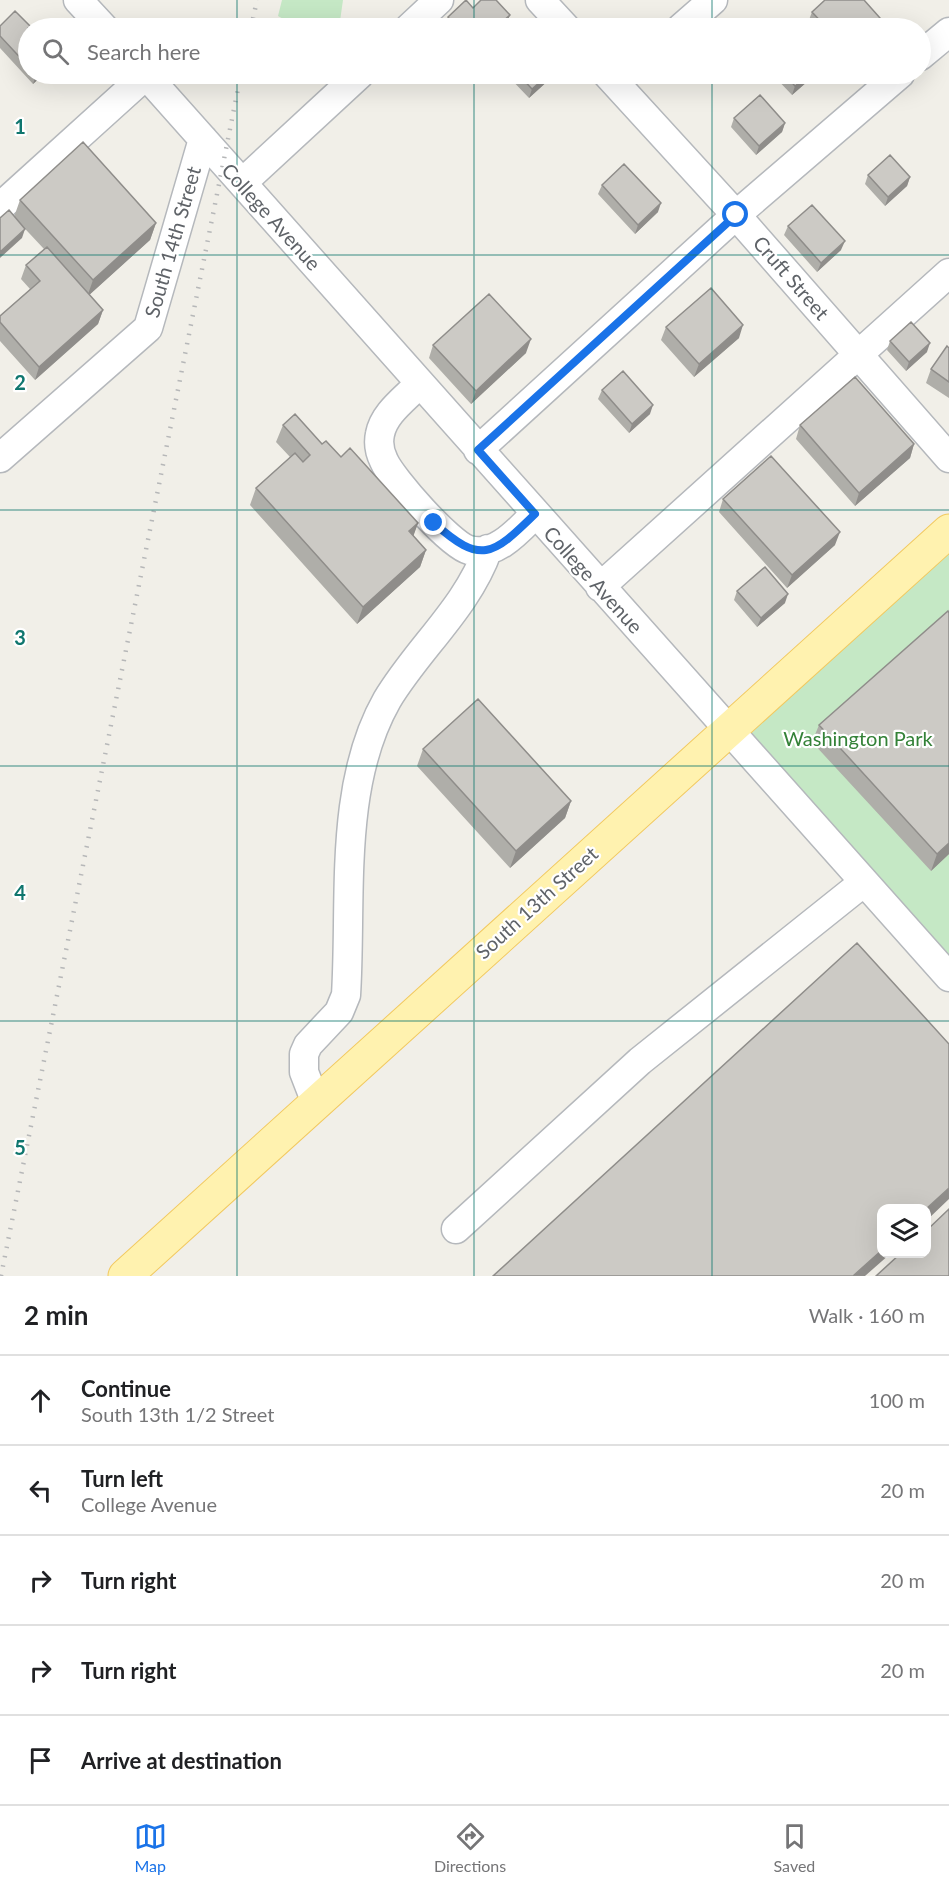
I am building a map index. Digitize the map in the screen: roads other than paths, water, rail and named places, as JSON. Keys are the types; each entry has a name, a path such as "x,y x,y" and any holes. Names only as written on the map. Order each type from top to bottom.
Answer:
{"main road":[{"name":"South 13th Street","path":"124,1276 949,531"}],"street":[{"path":"78,0 95,18"},
{"path":"419,18 439,0"},
{"path":"540,0 557,18"},
{"path":"692,18 713,0"},
{"path":"931,47 949,32"},
{"path":"0,207 135,84"},
{"name":"College Avenue","path":"155,84 419,384 949,977"},
{"path":"242,183 349,84"},
{"name":"Cruft Street","path":"623,84 949,458"},
{"path":"478,450 736,215 888,84"},
{"name":"South 14th Street","path":"4,448 148,328 203,139"},
{"path":"600,587 810,400 857,353 949,273"},
{"path":"419,384 386,418 379,442 384,463 434,523 458,544 470,551 488,549 508,540 535,514"},
{"path":"316,1103 302,1064 308,1045 339,1012 346,995 354,807 359,770 371,733 387,700 462,600 480,573 488,549"},
{"path":"456,1229 639,1061 864,882"}],"railway":[{"path":"253,18 257,0"},
{"path":"1,1276 239,84"}],"park label":[{"name":"Washington Park","path":"858,739"}]}
